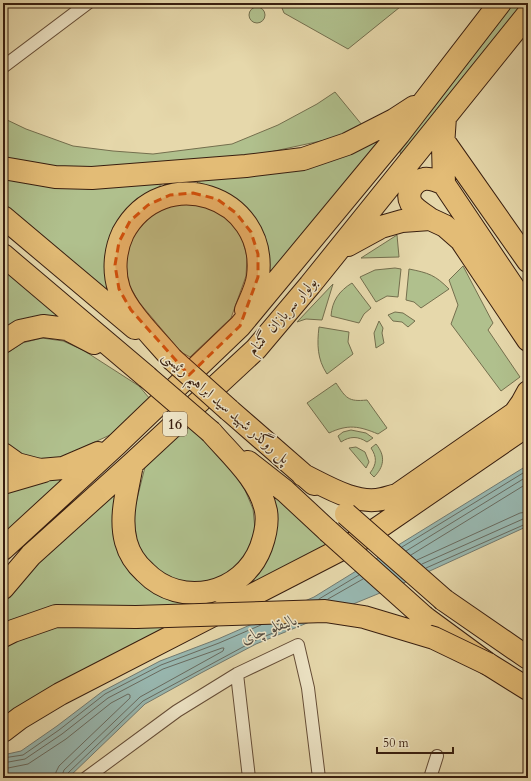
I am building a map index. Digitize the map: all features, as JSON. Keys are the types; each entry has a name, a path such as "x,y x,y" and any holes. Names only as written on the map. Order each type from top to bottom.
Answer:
{"highway":[{"name":"بولوار سربازان گمنام","path":"3,549 116,445 240,326 399,134 422,102 500,3"},
{"name":"بولوار سربازان گمنام","path":"3,588 31,555 256,349 338,251 528,14"},
{"path":"3,168 55,177 92,178 231,168 303,159 347,144 394,120 422,102"},
{"path":"444,184 443,140 445,117"},
{"path":"443,140 528,262"},
{"path":"528,309 521,283 444,184 430,179 418,181 411,189 410,199 412,204 430,219 445,226 462,240 528,340"},
{"path":"172,359 131,310 119,289 115,265 119,242 122,235 130,221 148,205 170,195 193,193 216,199 236,213 251,232 258,254 258,277 240,326"},
{"name":"پل روگذر شهید سید ابراهیم رئیسی","path":"3,217 172,359 444,600 528,658"},
{"path":"338,251 381,227 402,221 430,219"},
{"name":"پل روگذر شهید سید ابراهیم رئیسی","path":"3,255 211,432 285,491 424,617 488,664"},
{"path":"3,342 20,331 43,326 67,329 88,340 147,377"},
{"path":"210,392 220,391 306,467 323,473 347,505 364,518 374,521 397,515"},
{"path":"303,475 344,494 366,500 381,500 397,495 515,413 528,392"},
{"path":"3,731 20,718 60,694 365,537 528,426"},
{"path":"132,464 123,520 126,543 136,564 153,581 174,591 198,594 222,589 242,576 257,558 266,536 266,512 259,489 211,432"},
{"path":"3,454 17,464 40,470 63,468 116,445"},
{"path":"3,483 51,469"},
{"path":"3,636 56,616 136,617 325,611 364,617 434,638 488,664 528,689"}],"street":[{"path":"3,67 88,3"},
{"path":"86,778 177,711 237,674 298,645 308,688 319,778"},
{"path":"237,674 249,778"},
{"path":"430,778 437,756"}],"highlighted area":[{"path":"193,193 217,199 236,213 251,232 258,254 258,277 240,326 189,375 131,310 119,289 115,265 119,242 130,221 148,205 170,195"}],"green space":[{"path":"280,3 405,3 348,49 284,13"},
{"path":"514,3 526,3 489,53 401,156 400,152 411,133 429,114"},
{"path":"254,7 260,7 265,12 263,21 260,23 254,23 249,18 249,12"},
{"path":"335,92 367,131 256,155 89,170 24,163 3,157 3,118 26,129 73,146 153,154 232,144 278,125 317,104"},
{"path":"382,139 265,284 266,252 196,181 306,169 353,153"},
{"path":"3,177 165,180 156,190 142,197 122,216 109,242 116,302 3,208"},
{"path":"175,204 196,204 215,210 231,222 242,238 247,257 246,276 231,318 190,357 181,352 138,301 128,283 125,263 129,242 139,224 155,211"},
{"path":"397,235 399,257 361,258"},
{"path":"3,263 70,320 3,331"},
{"path":"463,266 493,323 488,330 520,377 501,391 451,324 458,305 449,280"},
{"path":"395,268 401,269 398,297 387,296 376,302 360,277 375,270"},
{"path":"409,269 431,275 449,289 421,308 414,302 406,300"},
{"path":"352,283 371,308 364,314 359,323 331,316 337,297 343,289"},
{"path":"333,284 322,320 306,319 297,322"},
{"path":"395,312 403,313 415,321 408,327 402,322 393,321 388,315"},
{"path":"379,321 383,328 382,333 384,343 376,348 374,333"},
{"path":"319,327 349,332 348,342 353,354 327,374 321,363 318,351"},
{"path":"42,338 63,341 83,350 139,386 150,399 110,435 60,458 40,460 21,455 3,442 3,356 22,343"},
{"path":"336,383 348,398 367,400 387,428 378,434 354,427 342,428 329,433 307,403"},
{"path":"190,425 235,474 245,490 253,509 255,529 249,549 237,566 220,578 200,584 180,583 161,575 146,562 137,545 133,526 135,507 145,467"},
{"path":"351,430 366,433 373,438 367,442 354,438 341,442 338,436 343,432"},
{"path":"376,444 381,453 382,465 374,477 370,473 374,467 375,460 371,448"},
{"path":"356,447 365,452 369,462 366,468 349,448"},
{"path":"3,461 80,467 3,535"},
{"path":"262,484 337,547 223,606 3,626 3,604 38,564 122,487 146,587 246,579"},
{"path":"58,625 178,625 3,722 3,648 18,639"}],"water":[{"name":"بالیقلو چای","path":"528,465 528,526 397,586 256,644 201,673 145,704 68,778 3,778 3,755 21,751 103,691 160,661 218,639 314,597"}]}
